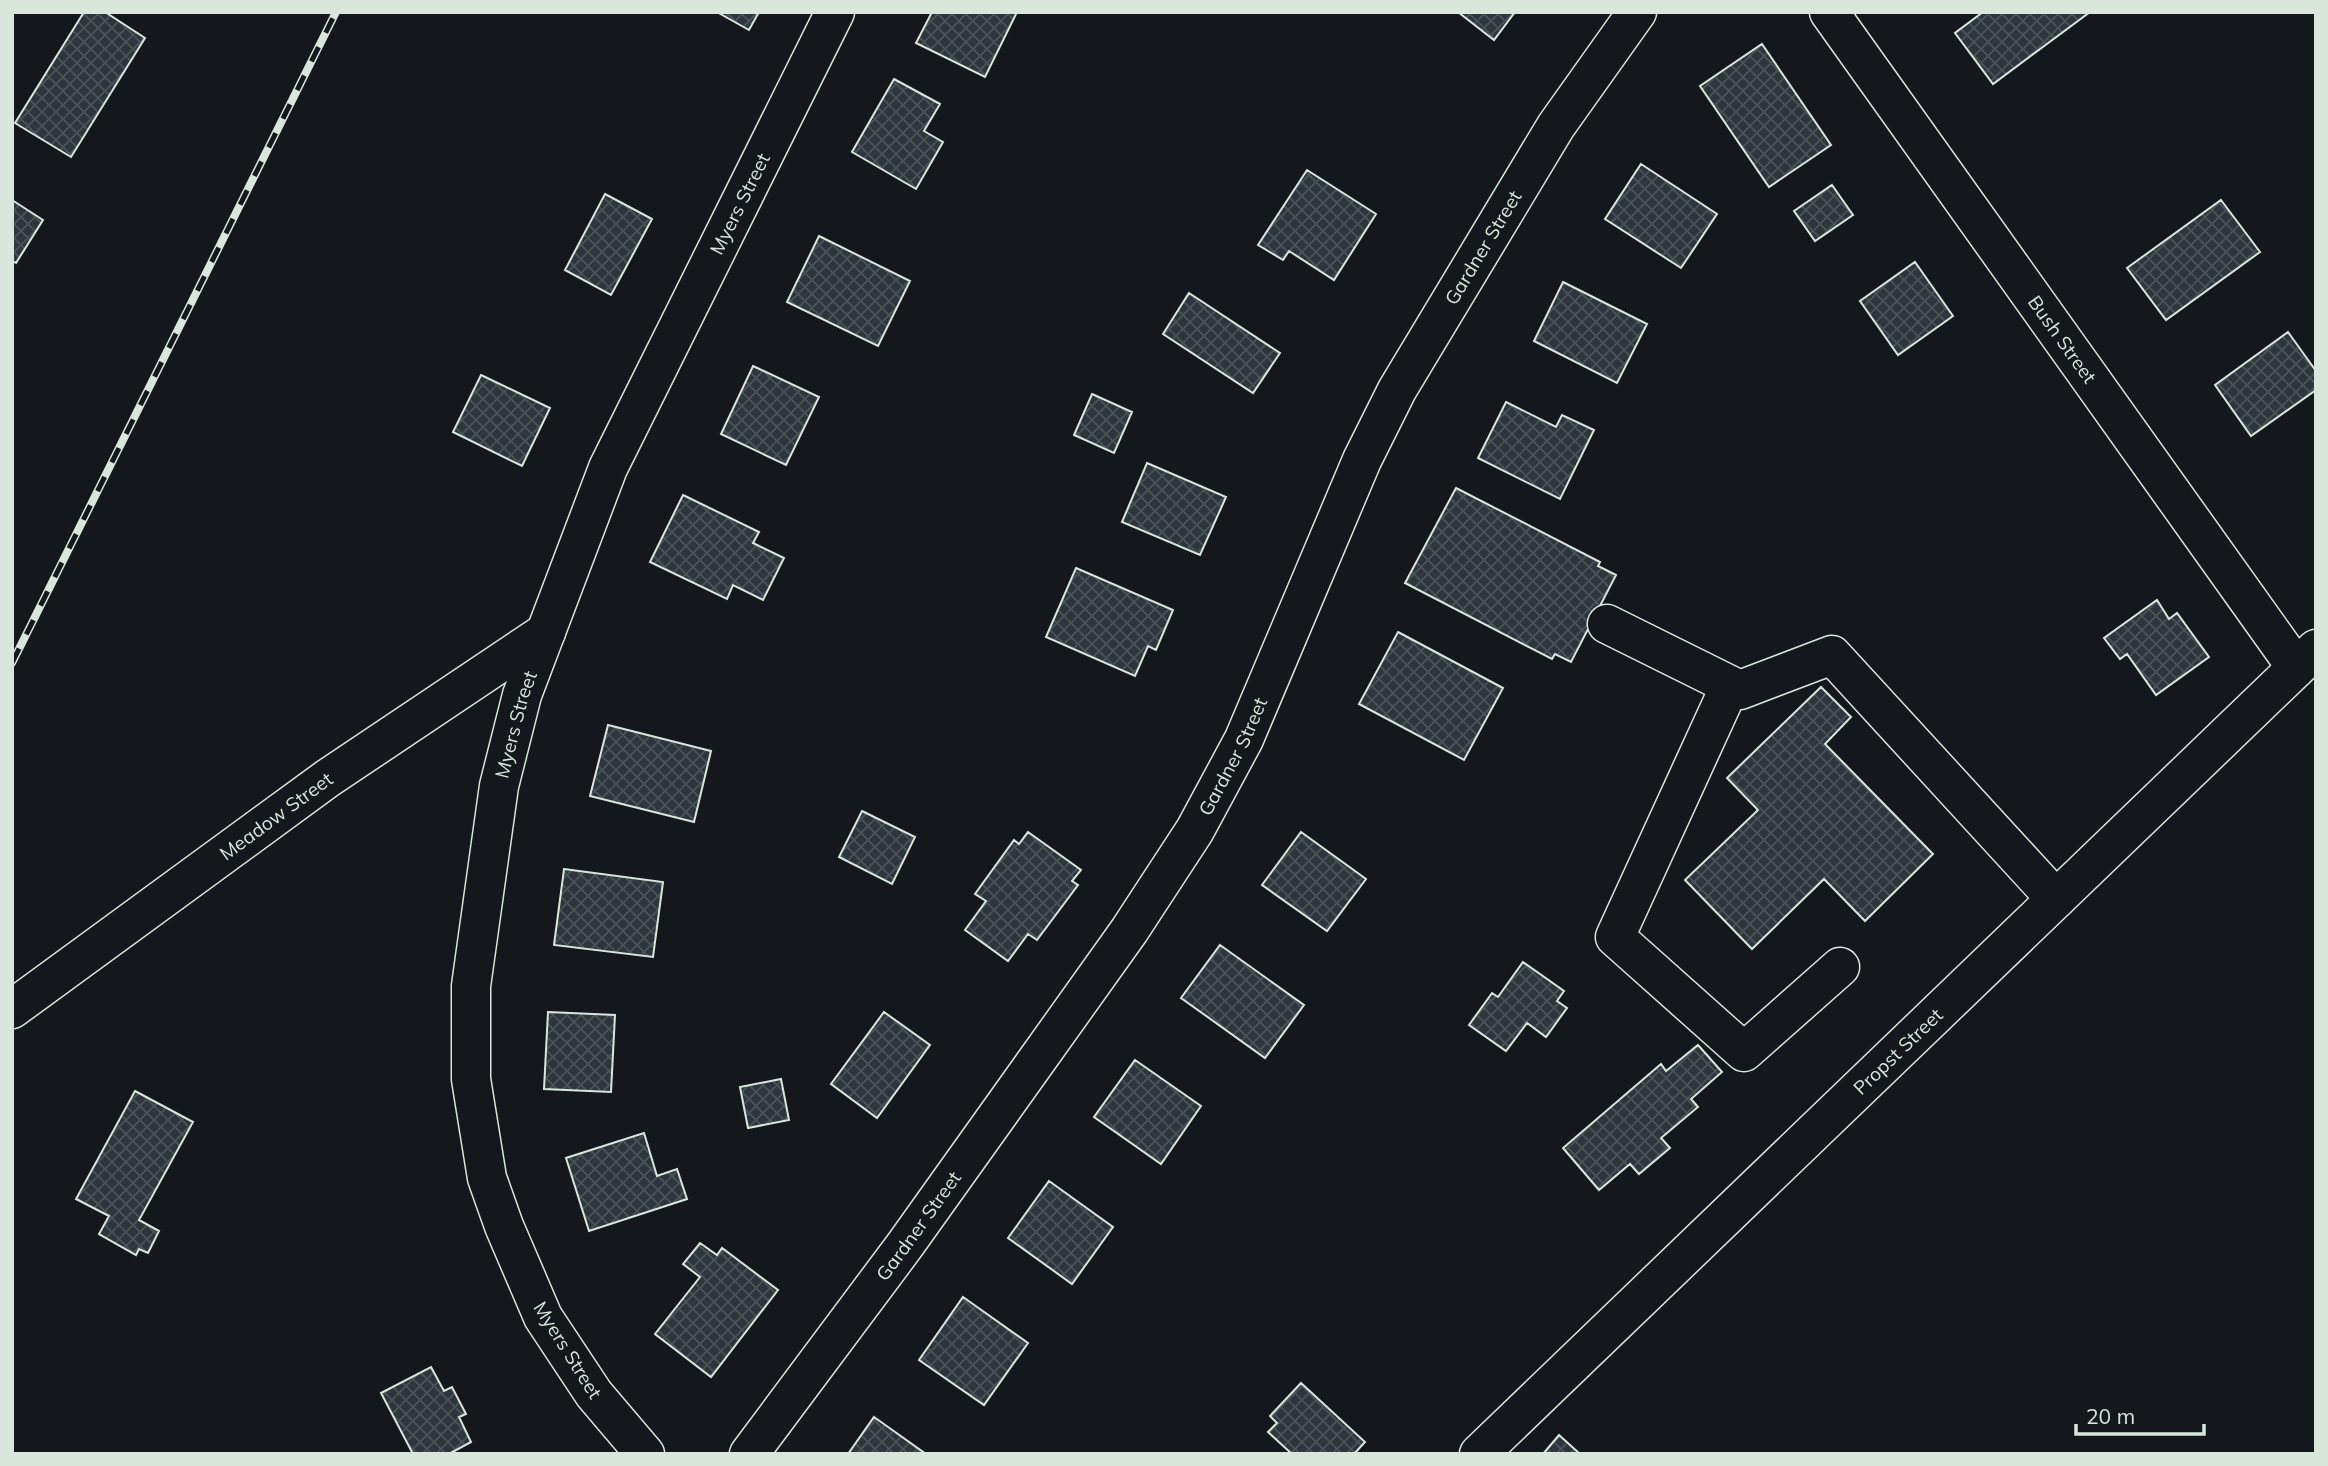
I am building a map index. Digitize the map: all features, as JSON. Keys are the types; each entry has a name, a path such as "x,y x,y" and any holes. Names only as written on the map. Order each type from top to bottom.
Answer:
{"street":[{"name":"Myers Street","path":"645,1454 594,1394 543,1317 487,1178 471,1079 471,986 499,786 518,708 546,632 608,468 835,12"},
{"name":"Gardner Street","path":"749,1454 905,1245 1129,931 1195,830 1244,739 1362,460 1397,390 1556,126 1637,12"},
{"name":"Bush Street","path":"1829,12 2306,658"},
{"path":"1608,624 1740,690 1832,655 2056,899"},
{"name":"Meadow Street","path":"12,1009 328,778 546,632"},
{"name":"Propst Street","path":"1479,1454 2306,658"},
{"path":"1730,685 1615,937 1744,1052 1840,967"}],"building":[{"path":"84,12 105,12 145,38 71,157 15,123"},
{"path":"717,12 759,12 749,30"},
{"path":"932,12 1017,12 985,77 916,43"},
{"path":"1458,12 1515,12 1494,40"},
{"path":"1983,12 2090,12 1993,84 1955,33"},
{"path":"1762,44 1831,145 1769,187 1700,86"},
{"path":"894,79 940,104 924,131 943,142 916,189 852,152"},
{"path":"1641,164 1717,214 1681,268 1605,219"},
{"path":"1307,170 1376,214 1334,280 1289,251 1283,260 1258,245"},
{"path":"1832,185 1853,215 1815,241 1794,211"},
{"path":"605,194 652,219 611,295 565,270"},
{"path":"12,200 43,220 16,263 12,261"},
{"path":"2221,200 2260,252 2166,320 2127,268"},
{"path":"819,236 910,281 878,346 787,302"},
{"path":"1915,262 1953,316 1898,355 1860,301"},
{"path":"1563,282 1647,324 1617,383 1534,341"},
{"path":"1189,293 1280,353 1253,393 1163,334"},
{"path":"2288,332 2316,371 2316,390 2251,436 2215,385"},
{"path":"753,366 819,397 786,465 721,434"},
{"path":"481,375 550,408 522,466 453,432"},
{"path":"1092,394 1132,412 1114,453 1074,435"},
{"path":"1506,402 1556,427 1562,415 1594,430 1560,499 1478,458"},
{"path":"1147,463 1226,497 1200,555 1122,522"},
{"path":"1456,488 1600,562 1598,566 1616,575 1571,662 1555,654 1552,659 1405,583"},
{"path":"683,495 759,532 753,543 784,558 763,600 733,585 727,599 650,562"},
{"path":"1076,568 1173,610 1156,650 1148,646 1135,676 1046,637"},
{"path":"2157,600 2169,619 2177,613 2209,657 2156,695 2127,654 2120,659 2104,638"},
{"path":"1398,632 1503,688 1464,760 1359,704"},
{"path":"1821,687 1851,717 1825,744 1933,854 1865,921 1824,879 1752,949 1685,880 1758,810 1727,778"},
{"path":"608,725 711,751 694,822 590,796"},
{"path":"862,811 915,837 892,884 839,857"},
{"path":"1028,832 1081,870 1072,881 1078,885 1037,940 1028,934 1008,961 965,930 986,901 975,894 1014,840 1019,844"},
{"path":"1301,832 1366,879 1327,931 1262,885"},
{"path":"564,869 663,882 653,957 554,945"},
{"path":"1220,945 1304,1005 1265,1058 1181,998"},
{"path":"1523,962 1564,991 1557,1001 1567,1008 1546,1037 1527,1023 1506,1051 1469,1025 1492,993 1498,997"},
{"path":"548,1012 615,1015 611,1092 544,1089"},
{"path":"884,1012 930,1045 877,1118 831,1084"},
{"path":"1698,1045 1722,1072 1691,1099 1698,1107 1661,1138 1670,1148 1639,1174 1630,1164 1599,1190 1563,1148 1661,1064 1666,1071"},
{"path":"1135,1060 1201,1106 1161,1164 1094,1117"},
{"path":"781,1079 789,1120 748,1128 740,1087"},
{"path":"135,1091 193,1122 139,1220 159,1231 148,1253 139,1249 136,1255 99,1234 109,1216 76,1199"},
{"path":"644,1133 657,1176 677,1169 687,1199 589,1231 566,1158"},
{"path":"1049,1181 1113,1227 1072,1284 1008,1238"},
{"path":"700,1243 717,1255 722,1248 778,1290 711,1377 655,1334 700,1277 683,1264"},
{"path":"963,1297 1028,1343 984,1405 919,1360"},
{"path":"431,1367 444,1391 452,1387 466,1414 459,1417 471,1442 449,1454 413,1454 381,1393"},
{"path":"1301,1383 1365,1442 1354,1454 1292,1454 1268,1432 1277,1423 1270,1416"},
{"path":"874,1417 926,1454 848,1454"},
{"path":"1559,1435 1580,1454 1543,1454"}],"railway":[{"path":"12,663 336,12"}]}
